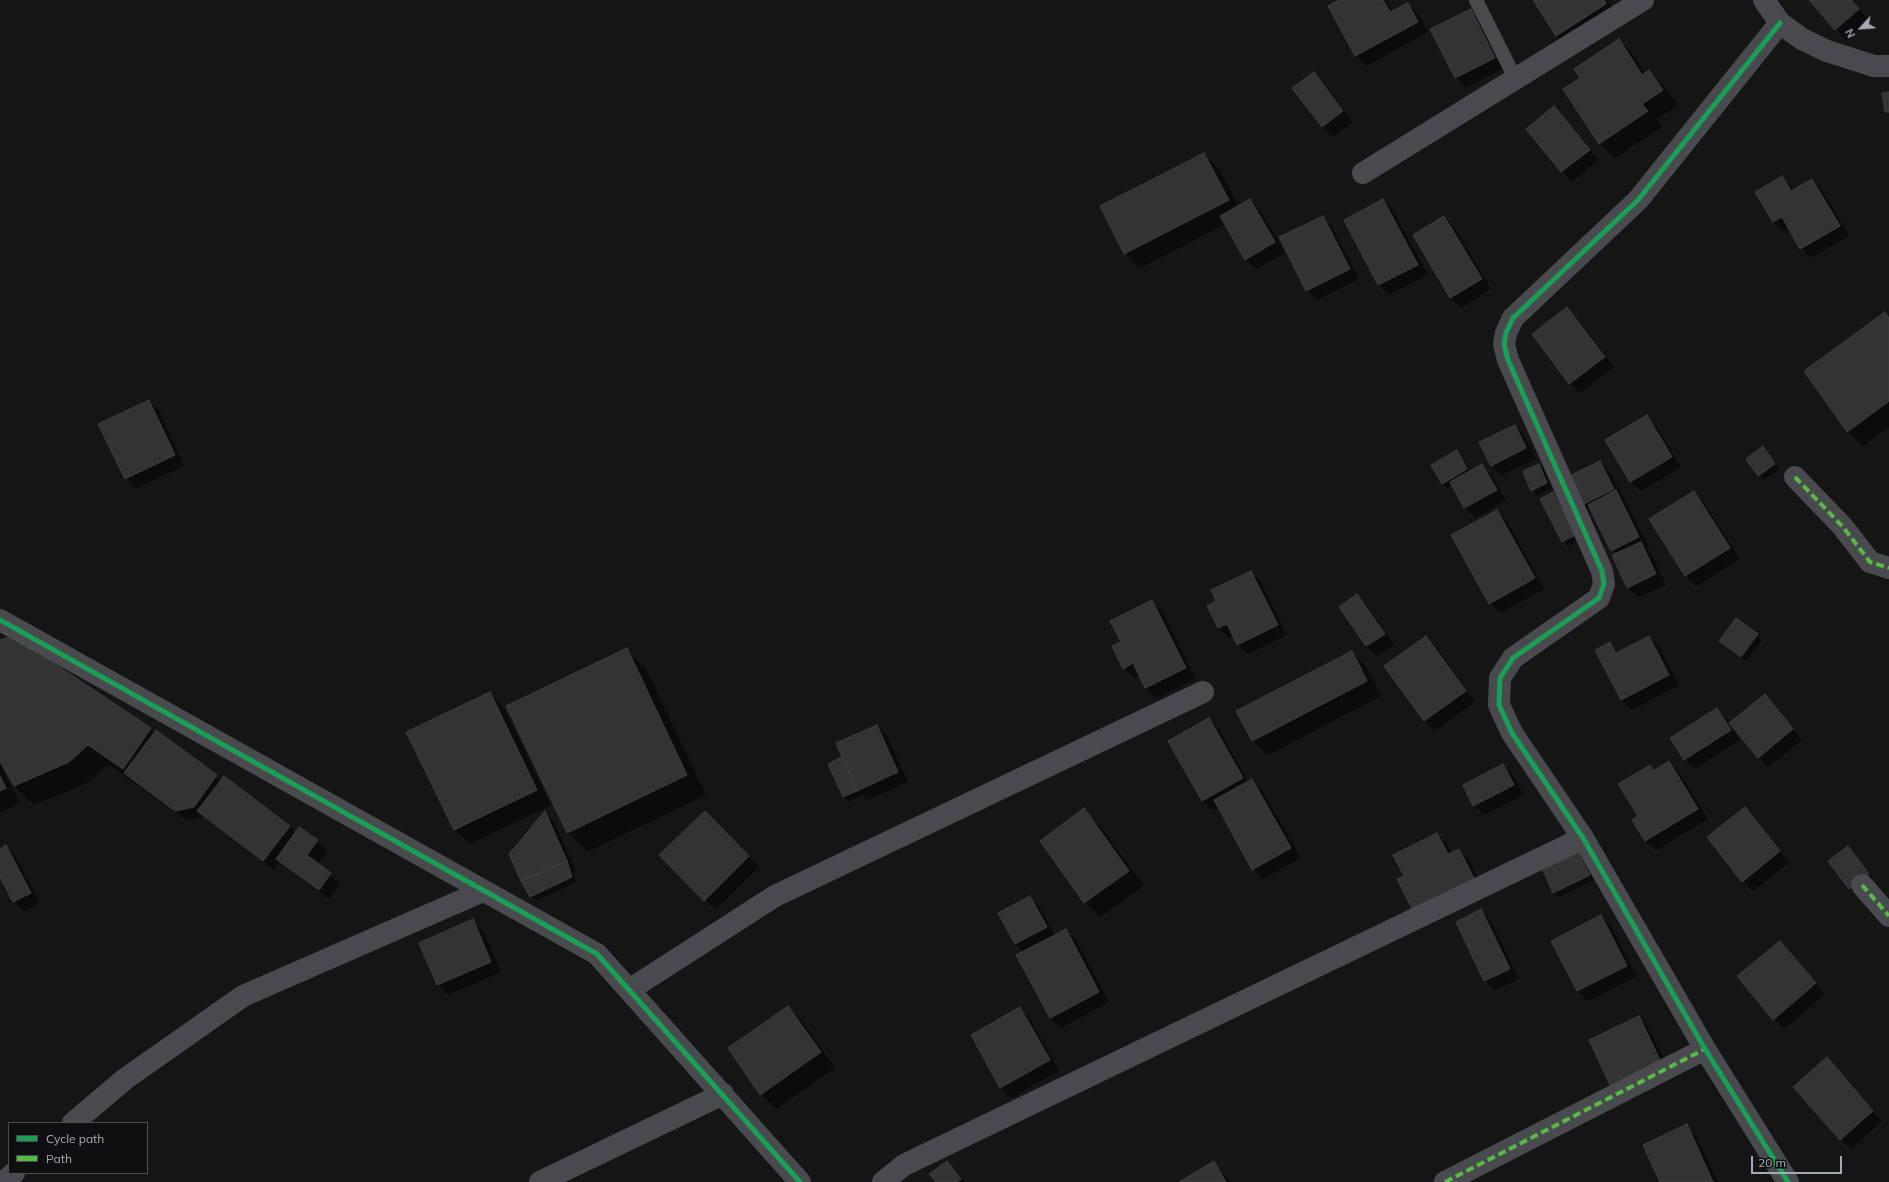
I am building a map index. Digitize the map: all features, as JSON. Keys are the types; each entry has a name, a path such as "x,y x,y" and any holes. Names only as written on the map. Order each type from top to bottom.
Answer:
{"street":[{"path":"1363,173 1516,80 1643,0"},
{"path":"1764,0 1780,23 1802,39 1827,51 1874,66 1889,66"},
{"path":"1780,23 1638,200 1513,318 1506,333 1504,344 1508,360 1602,571 1604,584 1599,598 1512,658 1500,678 1499,705 1512,733 1583,838 1705,1049 1788,1182"},
{"path":"1795,477 1843,527 1870,562 1889,568"},
{"path":"0,620 597,954 800,1182"},
{"path":"629,990 775,896 1203,692"},
{"path":"883,1182 904,1165 1583,838"},
{"path":"1862,885 1889,916"},
{"path":"74,1122 125,1079 243,996 483,890"},
{"path":"1445,1182 1705,1049"},
{"path":"540,1182 723,1094"},
{"path":"4,1182 13,1174"}],"lane":[{"path":"1476,0 1516,80"}],"building":[{"path":"1339,0 1383,0 1390,12 1408,3 1418,22 1355,56 1328,6"},
{"path":"1533,0 1604,0 1606,4 1556,36"},
{"path":"1809,0 1851,0 1859,9 1835,30"},
{"path":"1471,9 1495,58 1455,78 1430,29"},
{"path":"1619,39 1642,75 1649,70 1663,90 1642,104 1648,111 1599,144 1563,89 1580,78 1574,69"},
{"path":"1314,72 1343,111 1322,127 1292,88"},
{"path":"1889,92 1889,112 1885,112 1882,93"},
{"path":"1554,106 1590,150 1561,172 1526,129"},
{"path":"1204,153 1229,200 1124,254 1100,206"},
{"path":"1782,176 1791,191 1812,179 1840,226 1800,249 1782,217 1773,222 1755,192"},
{"path":"1250,199 1275,242 1245,260 1220,216"},
{"path":"1383,199 1418,265 1378,285 1344,220"},
{"path":"1323,216 1350,269 1306,291 1279,237"},
{"path":"1444,216 1482,279 1450,298 1413,235"},
{"path":"1567,307 1605,357 1569,384 1532,334"},
{"path":"1885,312 1889,318 1889,401 1847,432 1804,371"},
{"path":"149,400 175,455 125,479 98,424"},
{"path":"1647,415 1672,457 1630,482 1605,440"},
{"path":"1515,425 1526,448 1491,466 1479,442"},
{"path":"1763,446 1775,464 1758,476 1746,459"},
{"path":"1457,450 1467,469 1442,484 1431,465"},
{"path":"1600,461 1614,489 1582,505 1567,477"},
{"path":"1482,464 1497,490 1464,508 1450,482"},
{"path":"1539,464 1547,483 1531,491 1523,471"},
{"path":"1616,490 1639,537 1611,551 1588,505"},
{"path":"1694,491 1730,548 1685,576 1649,519"},
{"path":"1553,492 1575,535 1562,542 1540,499"},
{"path":"1497,510 1535,578 1489,604 1451,535"},
{"path":"1641,542 1656,574 1627,588 1612,555"},
{"path":"1251,571 1278,625 1237,645 1227,624 1218,628 1207,606 1216,601 1211,590"},
{"path":"1357,594 1385,634 1366,646 1339,607"},
{"path":"1152,600 1186,668 1145,688 1133,663 1123,669 1112,646 1121,642 1110,621"},
{"path":"1736,618 1758,634 1741,657 1719,641"},
{"path":"13,636 151,728 123,769 88,745 69,762 14,786 0,761 0,640"},
{"path":"1426,636 1466,691 1424,721 1384,666"},
{"path":"1649,636 1669,675 1621,700 1595,650 1610,642 1616,653"},
{"path":"627,648 687,775 567,833 506,706"},
{"path":"1352,651 1367,681 1252,741 1236,711"},
{"path":"490,692 537,790 454,830 406,732"},
{"path":"1765,694 1793,729 1758,758 1729,723"},
{"path":"1717,708 1731,730 1684,760 1670,738"},
{"path":"1209,718 1243,778 1202,801 1168,741"},
{"path":"877,725 898,772 857,791 836,743"},
{"path":"156,730 217,775 194,807 175,811 124,773"},
{"path":"842,757 857,791 843,797 828,764"},
{"path":"1669,761 1698,809 1645,841 1632,820 1638,816 1618,784 1650,765 1653,771"},
{"path":"1503,764 1514,785 1473,806 1463,785"},
{"path":"0,776 6,788 0,791"},
{"path":"224,776 290,826 263,861 197,811"},
{"path":"1252,779 1291,848 1252,870 1214,800"},
{"path":"1745,807 1780,851 1742,882 1707,837"},
{"path":"1084,808 1129,871 1084,903 1040,841"},
{"path":"545,811 567,861 521,881 509,854"},
{"path":"705,811 749,856 704,901 659,855"},
{"path":"299,827 318,840 307,855 331,873 319,890 276,859"},
{"path":"1437,833 1448,854 1459,849 1476,882 1414,913 1397,879 1404,876 1393,855"},
{"path":"6,845 31,893 13,902 0,877 0,849"},
{"path":"1848,846 1869,874 1849,889 1828,861"},
{"path":"1578,853 1590,875 1553,893 1543,870"},
{"path":"567,861 572,877 530,897 521,881"},
{"path":"1030,896 1047,927 1015,944 998,913"},
{"path":"1481,909 1510,969 1484,981 1456,922"},
{"path":"1601,915 1627,966 1577,991 1551,941"},
{"path":"473,919 491,962 437,985 419,943"},
{"path":"1066,929 1099,992 1050,1018 1016,955"},
{"path":"1780,941 1816,983 1773,1020 1737,976"},
{"path":"788,1006 821,1052 760,1095 728,1048"},
{"path":"1020,1007 1050,1060 1000,1088 971,1035"},
{"path":"1639,1016 1660,1060 1610,1085 1589,1040"},
{"path":"1827,1057 1873,1111 1840,1140 1793,1087"},
{"path":"1687,1124 1713,1182 1660,1182 1643,1145"},
{"path":"947,1161 961,1179 957,1182 936,1182 929,1174"},
{"path":"1214,1161 1226,1182 1179,1182"}],"marked path":[{"path":"1795,477 1843,527 1870,562 1889,568"},
{"path":"1862,885 1889,916"},
{"path":"1445,1182 1705,1049"}],"cycle path":[{"path":"1780,23 1638,200 1513,318 1506,333 1504,344 1508,360 1602,571 1604,584 1599,598 1513,658 1500,678 1499,705 1512,733 1583,838 1705,1049 1788,1182"},
{"path":"0,620 597,954 800,1182"}]}
